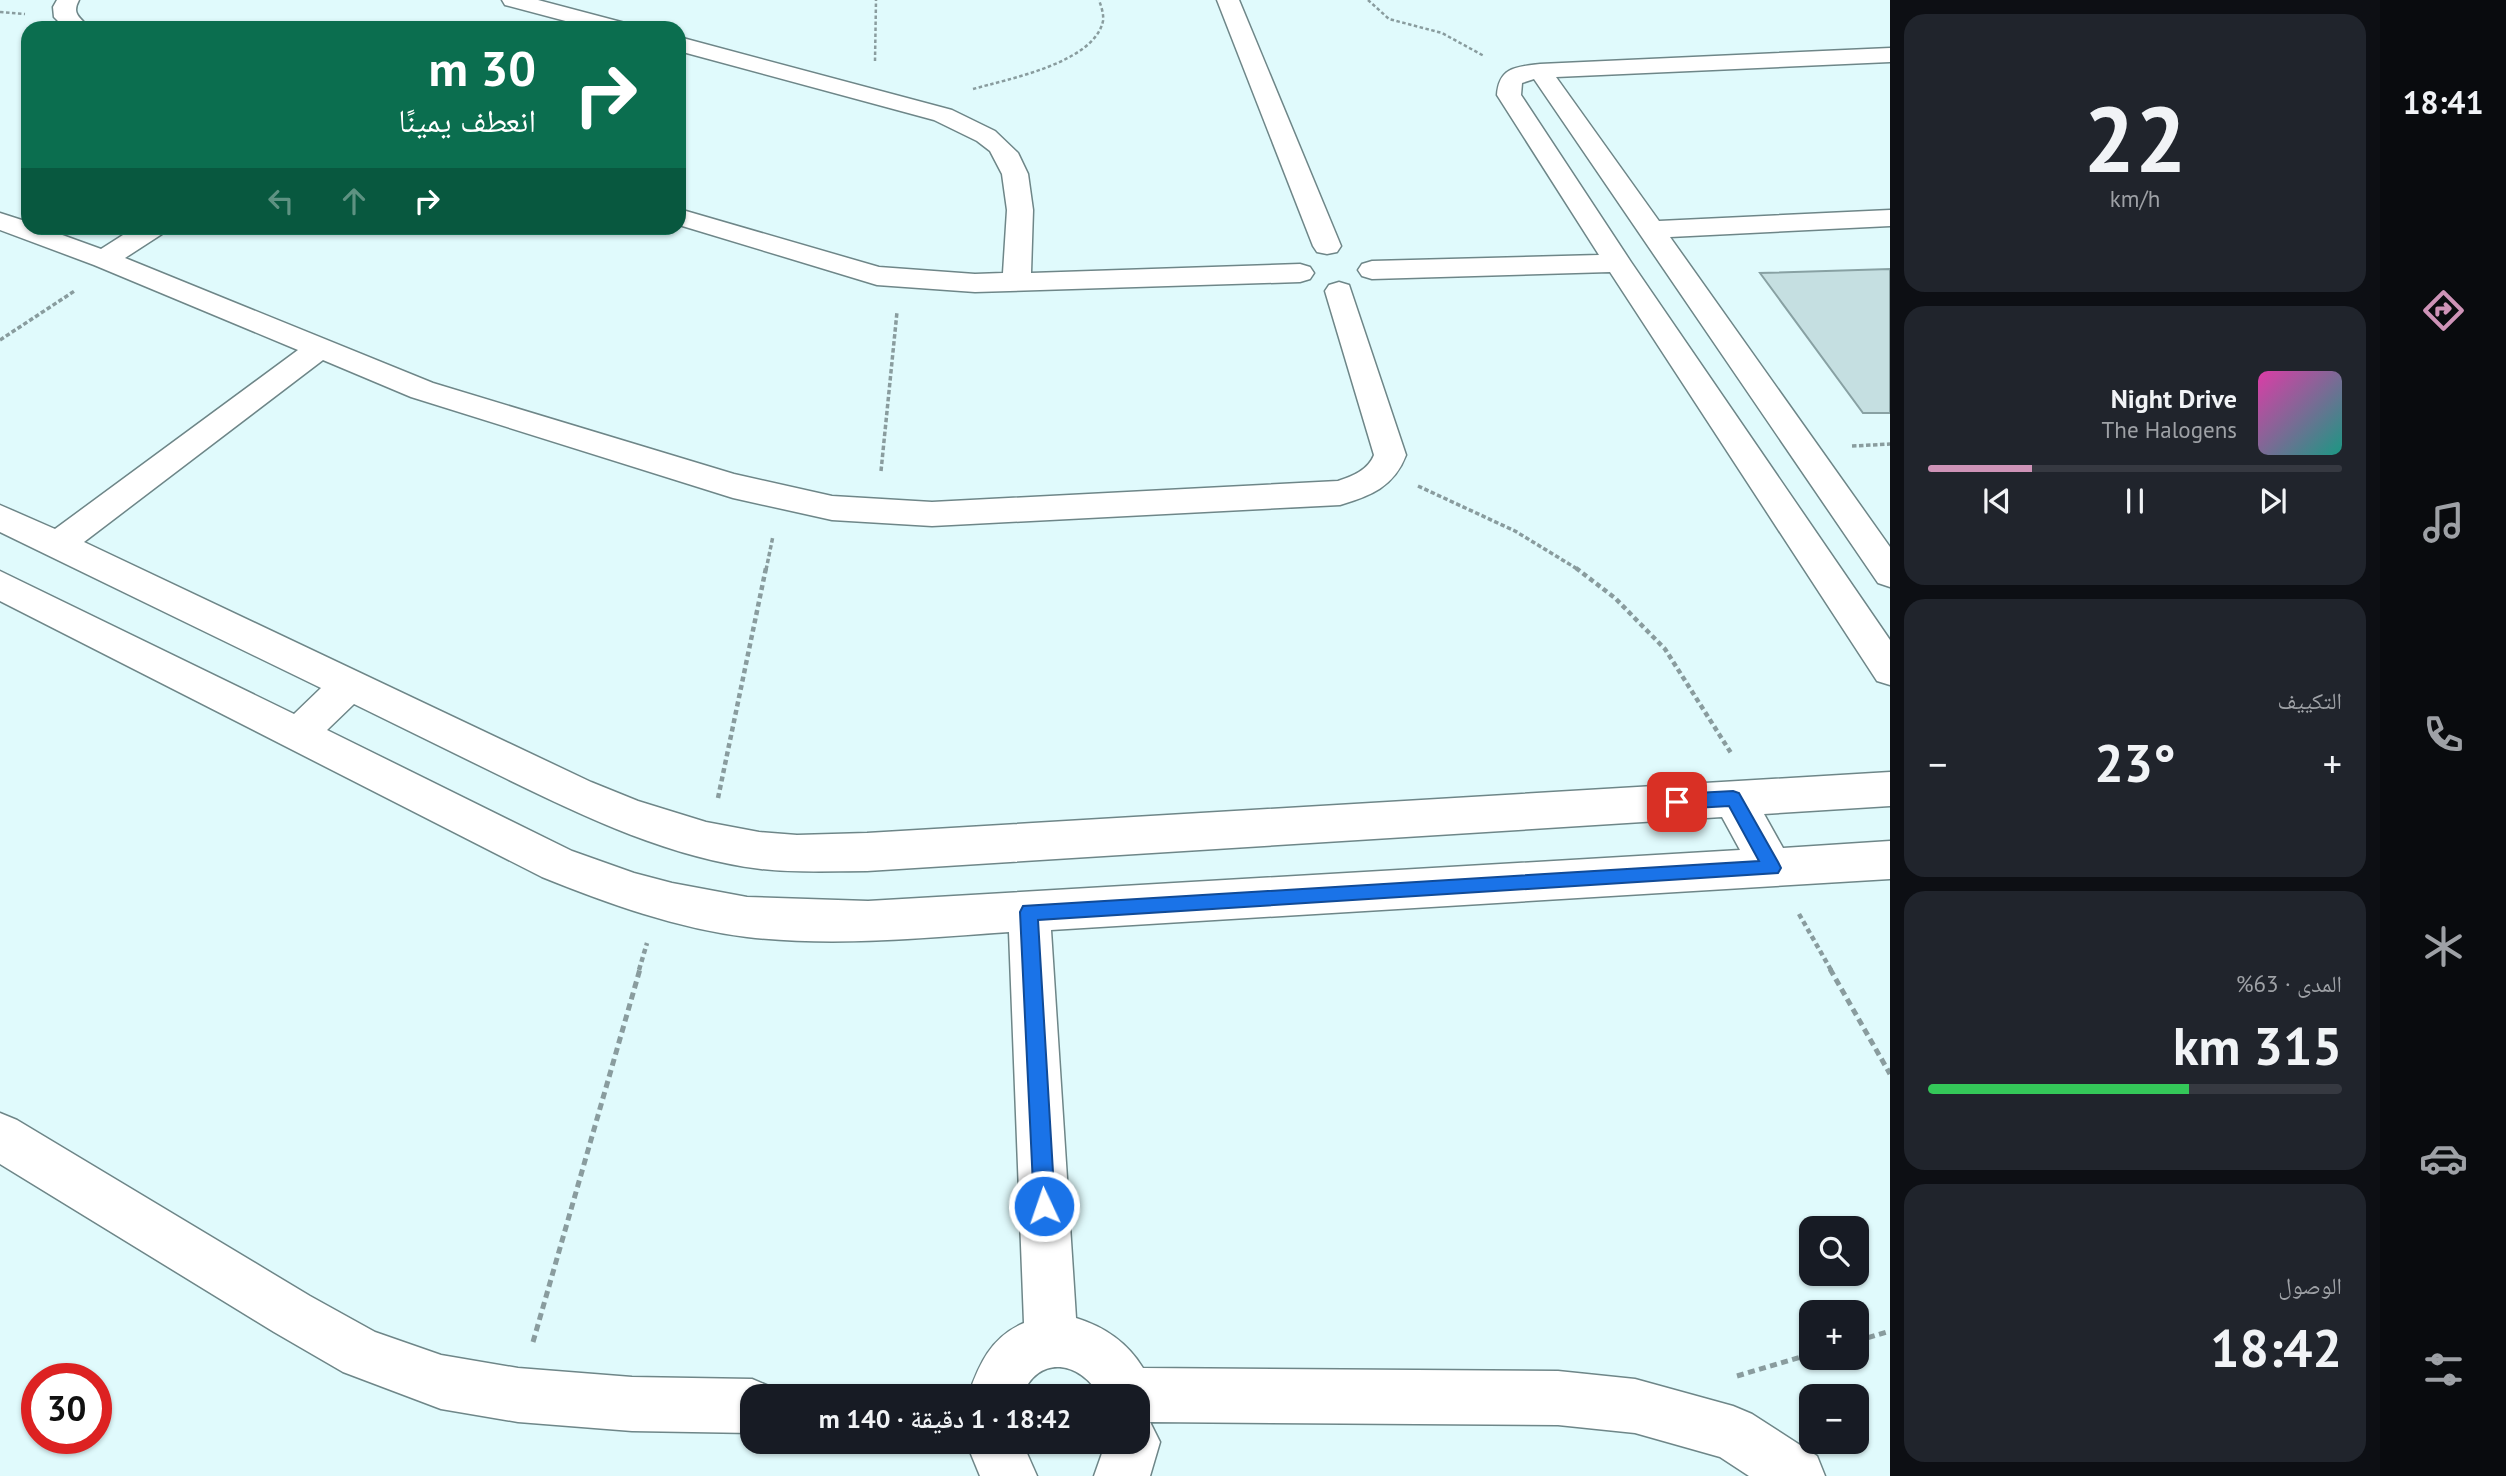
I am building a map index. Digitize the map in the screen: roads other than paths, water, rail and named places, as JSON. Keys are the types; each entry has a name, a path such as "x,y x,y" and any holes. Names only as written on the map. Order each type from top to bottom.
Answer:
{"street":[{"path":"68,0 64,7 65,18 69,21"},
{"path":"513,0 591,21"},
{"path":"1228,0 1327,246"},
{"path":"686,46 943,115 975,128 1000,147 1015,169 1019,193 1017,281"},
{"path":"1890,55 1529,74 1510,80 1509,95 1890,670"},
{"path":"1529,74 1650,230 1890,575"},
{"path":"1650,230 1890,218"},
{"path":"686,219 877,276 900,278 975,283 1300,272"},
{"path":"0,220 21,228"},
{"path":"39,235 422,390 733,486 782,498 832,508 932,514 1340,493 1374,480 1386,468 1390,456 1339,291"},
{"path":"109,262 143,235"},
{"path":"1327,246 1356,253 1370,264 1371,270 1372,276 1364,285 1339,291 1316,285 1300,272 1298,266 1302,254 1327,246"},
{"path":"1371,270 1618,263"},
{"path":"57,545 320,348"},
{"path":"0,517 636,820 708,841 787,853 867,852 1890,789"},
{"path":"1796,531 1859,530"},
{"path":"0,585 557,864 612,888 658,901 738,916 810,923 1890,860"},
{"path":"298,734 350,684"},
{"path":"1745,797 1772,868"},
{"path":"1029,912 1051,1340"},
{"path":"5,1150 362,1353 441,1382 518,1395 632,1404 740,1406"},
{"path":"998,1384 1011,1363 1030,1348 1051,1340 1071,1341 1088,1347 1105,1359 1119,1376 1122,1384"},
{"path":"1150,1410 1558,1398 1635,1406 1733,1433 1797,1476"},
{"path":"999,1454 1009,1476"},
{"path":"1122,1476 1131,1454"}]}
